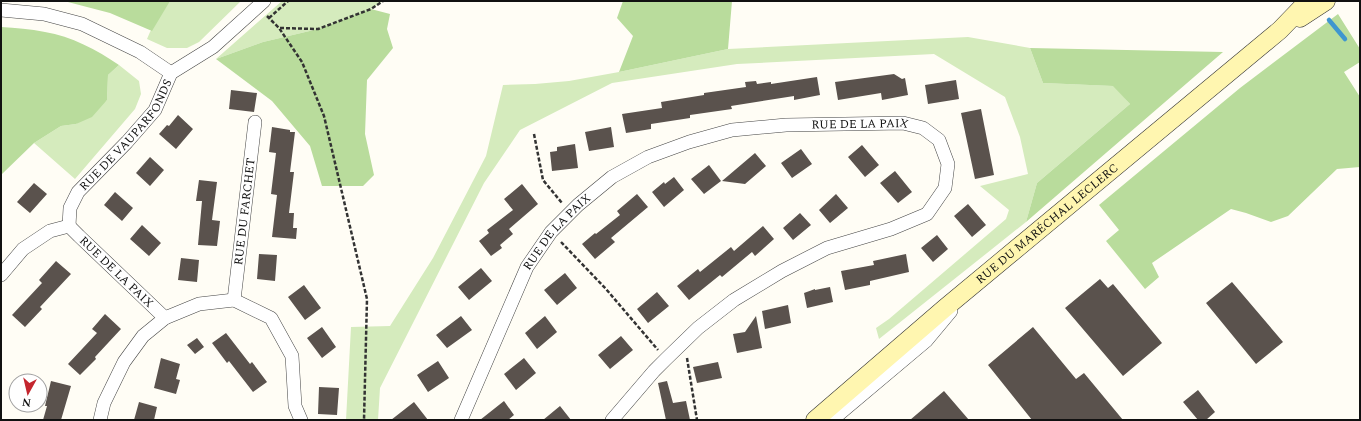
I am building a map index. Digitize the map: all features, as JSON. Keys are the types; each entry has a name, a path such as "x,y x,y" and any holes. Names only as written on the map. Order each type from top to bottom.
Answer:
{"main road":[{"name":"RUE DU MARÉCHAL LECLERC","path":"815,420 973,285 1280,30 1308,1"},
{"name":"RUE DU MARÉCHAL LECLERC","path":"1280,30 1326,1"}],"street":[{"name":"RUE DE VAUPARFONDS","path":"70,226 70,208 78,192 127,142 155,110 171,73 213,47 262,4"},
{"path":"1,10 44,14 82,24 140,52 171,73"},
{"name":"RUE DU FARCHET","path":"234,300 255,122"},
{"name":"RUE DE LA PAIX","path":"461,420 527,267 551,232 570,213 612,177 648,157 688,142 732,130 786,125 903,123 923,128 939,140 948,164 945,188 927,214 892,229 827,248 782,271 734,300 698,328 666,359 612,420"},
{"path":"1,275 23,249 50,231 70,226"},
{"name":"RUE DE LA PAIX","path":"70,226 78,236 165,318"},
{"path":"832,420 926,341 973,285"},
{"path":"234,300 271,318 285,343 292,356 295,406 301,420"},
{"name":"RUE DE LA PAIX","path":"100,420 104,403 124,362 143,336 165,318 199,304 234,300"}],"path":[{"path":"269,18 288,1"},
{"path":"279,28 318,29 371,8 383,1"},
{"path":"262,4 269,18 279,28 302,62 324,116 367,299 364,420"},
{"path":"534,134 543,180 570,213"},
{"path":"551,232 606,289 666,359"},
{"path":"684,342 697,420"}],"green space":[{"path":"64,1 170,1 152,31 110,13"},
{"path":"169,1 241,1 199,42 187,48 167,48 147,39"},
{"path":"282,1 383,1 371,9 318,29 263,42 216,59"},
{"path":"623,1 732,1 728,49 619,72 633,36 617,18"},
{"path":"371,9 390,14 387,29 393,48 367,80 365,134 374,175 363,186 322,186 310,146 272,101 216,59 263,42 318,29"},
{"path":"1338,14 1360,49 1360,62 1344,72 1360,97 1360,167 1337,169 1288,216 1271,222 1231,209 1152,263 1159,277 1145,289 1106,241 1119,230 1099,205 1240,88"},
{"path":"1,27 34,30 55,34 74,40 102,54 119,65 108,75 107,100 92,117 76,124 61,126 34,143 1,175"},
{"path":"968,37 1030,48 1043,83 1114,86 1130,104 1037,183 1026,222 879,339 876,328 889,319 1006,219 1009,210 980,186 1028,174 1020,137 1005,97 934,54 737,64 612,83 520,130 484,183 380,388 378,420 346,420 351,327 390,326 433,258 486,156 503,85 569,81 728,49"},
{"path":"1030,48 1223,52 1026,222 1037,183 1130,104 1113,86 1043,83"},
{"path":"119,65 139,81 141,94 135,109 75,179 34,143 61,126 76,124 107,100 108,75"}],"building":[{"path":"894,74 902,79 905,78 908,95 882,100 881,93 838,100 835,82"},
{"path":"817,77 820,95 794,100 794,96 731,106 732,109 690,115 690,118 651,124 651,129 626,133 622,114 662,108 661,102 704,95 704,93 746,87 745,82 756,81 757,84 771,82 771,84"},
{"path":"956,80 959,99 928,104 925,85"},
{"path":"231,90 257,93 254,112 229,109"},
{"path":"981,109 994,175 975,179 961,113"},
{"path":"178,115 193,129 176,149 159,134 167,125 169,126"},
{"path":"272,127 295,132 290,172 294,172 289,213 294,213 293,228 297,228 296,239 272,237 277,195 271,194 276,153 269,152"},
{"path":"611,127 614,147 589,151 585,132"},
{"path":"575,144 578,168 552,171 550,152 557,151 557,147"},
{"path":"862,145 879,165 865,177 848,157"},
{"path":"801,149 812,164 792,178 781,163"},
{"path":"755,153 766,166 745,184 722,181"},
{"path":"150,157 164,170 150,186 136,173"},
{"path":"709,165 721,181 704,194 691,179"},
{"path":"895,171 912,192 898,203 880,183"},
{"path":"674,177 684,190 664,207 652,192 664,182 665,184"},
{"path":"199,180 217,182 212,220 220,221 217,246 198,245 202,201 196,201"},
{"path":"34,183 47,194 30,213 17,202"},
{"path":"522,184 538,204 509,229 513,234 500,245 502,248 491,256 479,241 489,233 487,230 513,210 504,199"},
{"path":"115,192 133,208 122,221 104,205"},
{"path":"637,194 648,207 611,238 615,242 595,259 582,244 620,215 617,211"},
{"path":"836,194 848,208 830,223 819,210"},
{"path":"968,204 986,225 972,237 954,216"},
{"path":"800,213 811,225 793,240 783,228"},
{"path":"142,225 161,243 149,256 130,239"},
{"path":"763,226 774,239 755,256 752,252 722,277 720,275 689,300 677,286 698,269 700,272 731,247 734,251"},
{"path":"937,235 948,249 933,262 921,248"},
{"path":"259,254 277,255 275,281 257,279"},
{"path":"906,254 909,272 870,281 870,285 845,290 841,271 874,265 873,261"},
{"path":"181,258 199,260 197,282 178,280"},
{"path":"56,261 71,274 40,307 42,309 25,327 12,315 42,283 39,280"},
{"path":"481,268 492,281 469,300 458,287"},
{"path":"565,273 577,288 557,305 544,290"},
{"path":"1100,279 1108,288 1113,284 1162,343 1123,376 1065,308"},
{"path":"1232,282 1283,342 1256,364 1206,303"},
{"path":"304,285 321,308 305,320 288,297"},
{"path":"830,287 833,302 807,308 804,293 815,289"},
{"path":"657,292 669,306 648,323 637,309"},
{"path":"788,305 791,323 765,329 762,311"},
{"path":"105,314 121,329 95,357 96,359 80,375 68,364 97,333 92,329"},
{"path":"461,316 472,330 447,348 436,335"},
{"path":"545,316 557,332 537,349 525,333"},
{"path":"756,316 762,348 737,353 733,334 745,332"},
{"path":"322,327 336,347 322,358 307,338"},
{"path":"1033,327 1076,379 1084,373 1123,420 1032,420 988,365"},
{"path":"226,333 250,364 252,362 267,382 253,392 229,361 227,363 212,343"},
{"path":"621,336 633,350 610,369 598,355"},
{"path":"197,338 204,347 195,354 187,345"},
{"path":"161,358 180,364 176,379 180,380 176,394 154,388"},
{"path":"524,358 536,373 516,390 504,374"},
{"path":"438,361 449,378 428,392 417,375"},
{"path":"718,362 722,378 697,383 693,367"},
{"path":"51,381 71,386 61,420 43,420 45,413 48,413 48,394"},
{"path":"667,381 673,403 686,401 690,420 666,420 658,383"},
{"path":"319,387 339,388 337,415 318,414"},
{"path":"1198,390 1215,412 1206,420 1198,420 1183,402"},
{"path":"944,391 969,420 910,420"},
{"path":"504,401 514,415 508,420 480,420"},
{"path":"139,402 157,407 154,420 134,420"},
{"path":"414,402 428,420 391,420"},
{"path":"560,406 571,420 543,420"}],"waterway":[{"path":"1329,20 1345,39"}]}
